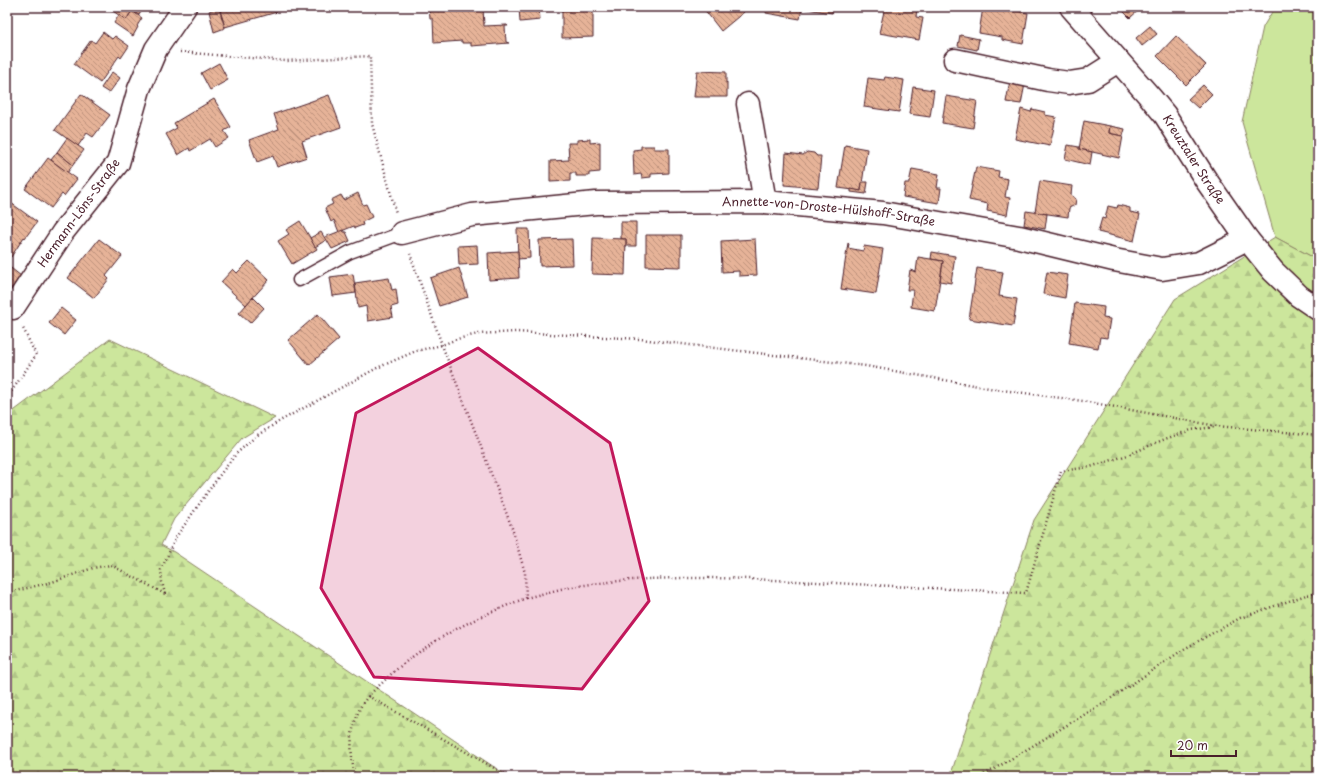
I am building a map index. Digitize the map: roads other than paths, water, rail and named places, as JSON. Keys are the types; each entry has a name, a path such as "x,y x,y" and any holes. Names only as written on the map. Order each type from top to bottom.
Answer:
{"street":[{"name":"Hermann-Löns-Straße","path":"13,308 63,232 118,163 139,88 156,50 185,7"},
{"name":"Kreuztaler Straße","path":"1071,7 1151,98 1247,239 1273,271 1300,296 1318,309"},
{"path":"954,60 1069,83 1088,80 1118,61"},
{"path":"748,104 764,202"},
{"name":"Annette-von-Droste-Hülshoff-Straße","path":"402,233 472,215 596,203 764,202 883,213 1019,237 1114,260 1162,269 1199,263 1247,239"}],"lane":[{"path":"299,280 350,252 402,233"}]}
